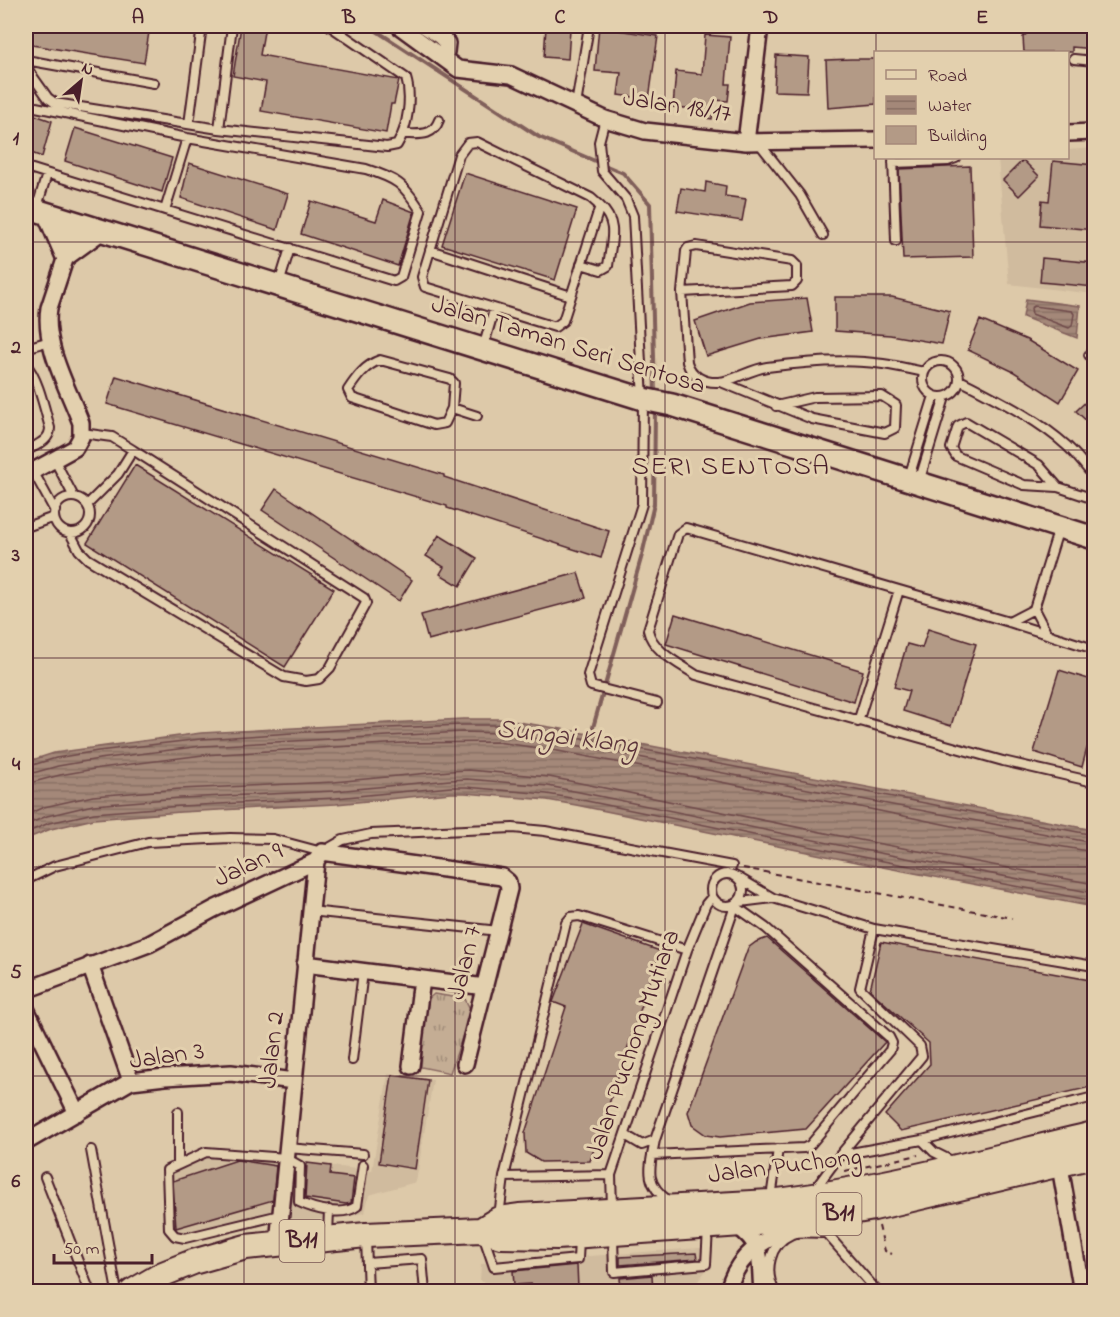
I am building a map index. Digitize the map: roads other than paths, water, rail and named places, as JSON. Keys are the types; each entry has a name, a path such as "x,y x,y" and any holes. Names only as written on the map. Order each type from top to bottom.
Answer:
{"main road":[{"name":"Jalan Taman Seri Sentosa","path":"37,211 643,399 672,405 1095,538"},
{"path":"37,211 66,254 99,230"},
{"name":"Jalan Puchong","path":"132,1292 163,1274 193,1262 246,1247 278,1243 490,1224 612,1222 709,1227 737,1226 874,1208 1058,1153 1095,1134"},
{"name":"Jalan Puchong","path":"490,1224 501,1236 520,1238 579,1236 612,1222 678,1207 770,1202 818,1217 870,1186 961,1165 1058,1153 1095,1156"}],"street":[{"name":"Jalan 18/17","path":"399,26 458,69 511,75 605,119 653,132 752,142 874,140"},
{"path":"425,26 447,43 445,59"},
{"path":"752,142 760,26"},
{"path":"1069,134 1095,132"},
{"path":"29,473 75,448 79,443 81,433 81,423 50,341 47,322 49,308 77,223"},
{"name":"Jalan 9","path":"26,990 150,944 319,856 502,877"},
{"name":"Jalan 2","path":"278,1243 310,911 319,856"},
{"name":"Jalan 7","path":"465,1064 509,889 508,882 502,877"},
{"path":"305,964 485,987"},
{"path":"90,965 131,1082"},
{"path":"411,1066 422,979"},
{"path":"26,1009 77,1113"},
{"name":"Jalan 3","path":"26,1142 131,1082 165,1077 231,1073 294,1081"},
{"path":"1058,1153 1082,1292"},
{"path":"728,1292 732,1276 740,1261 757,1245 774,1234 818,1217"},
{"path":"737,1226 750,1235 757,1245 767,1288"}],"lane":[{"path":"189,124 202,26"},
{"path":"219,129 232,26"},
{"path":"26,67 54,103 219,129 387,147 397,145 404,134 409,88 406,78 330,26"},
{"path":"576,105 589,26"},
{"path":"1074,58 1095,61"},
{"path":"26,60 154,83"},
{"path":"26,105 187,138 366,169 394,178 409,193 421,211 400,276 394,281 26,167"},
{"path":"605,119 599,150 602,171 626,200 633,216 643,399 642,504 588,675 591,686 657,703"},
{"path":"404,134 429,133 436,128 439,120"},
{"path":"165,210 187,138"},
{"path":"581,264 601,270 608,266 613,223 609,214 600,206 591,198 477,142 468,143 459,155 422,277 425,287 555,327 563,321 581,264 600,206"},
{"path":"752,142 800,195 823,235"},
{"path":"896,241 893,160 948,161 953,159"},
{"path":"37,211 47,174"},
{"path":"682,292 792,286 797,281 797,266 792,261 696,246 688,248 682,292 689,370 706,381 721,382 776,406 812,419 885,434 895,428 896,405 882,396 815,397 776,406"},
{"path":"278,286 290,248"},
{"path":"430,250 571,296"},
{"path":"482,349 494,310"},
{"path":"26,348 50,341"},
{"path":"380,360 450,379 454,383 452,408 445,423 434,424 352,398 348,390 356,378 372,363 380,360"},
{"path":"943,360 955,366 960,380 954,392 945,397 934,396 925,387 924,372 933,362 943,360"},
{"path":"721,382 756,369 795,364 881,363 924,372"},
{"path":"26,365 36,382 50,428 50,434 46,439 26,451"},
{"path":"960,380 1002,402 1050,433 1068,447 1095,477"},
{"path":"913,482 934,396"},
{"path":"913,482 945,397"},
{"path":"452,408 477,416"},
{"path":"1058,487 1039,465 966,422 958,426 951,448 956,456 1024,485 1058,487 1095,499"},
{"path":"29,473 54,514 59,527 69,533 79,550 88,559 284,677 306,681 319,679 330,668 363,611 366,603 364,598 112,437 81,433"},
{"path":"87,505 118,474 133,450"},
{"path":"54,459 74,497"},
{"path":"26,528 54,514 61,501 74,497 87,505 90,516 86,527 75,533 69,533"},
{"path":"1009,622 1034,609 1060,527"},
{"path":"1095,649 686,528 678,534 648,630 650,638 657,647 696,675 1003,761 1095,782"},
{"path":"858,722 899,590"},
{"path":"1034,609 1047,634"},
{"path":"26,880 55,866 148,842 230,838 273,839 319,856 343,840 371,834 513,828 545,831 732,866"},
{"path":"773,898 722,906 712,897 711,891 715,879 727,874 739,878 773,898 874,929 1095,966"},
{"path":"737,904 744,890 739,878"},
{"name":"Jalan Puchong Mutiara","path":"709,1227 706,1264 614,1272 611,1174 687,950 706,904 712,897"},
{"path":"652,1155 804,1148 810,1145 890,1050 892,1043 889,1037 737,904"},
{"name":"Jalan Puchong Mutiara","path":"678,1207 666,1200 651,1183 652,1155 655,1140 737,904"},
{"path":"310,911 499,931"},
{"path":"579,1236 578,1259 494,1267 490,1224 504,1177 566,923 571,917 579,916 687,950"},
{"path":"767,1288 769,1263 777,1244 818,1217 840,1155 922,1056 920,1046 860,988 874,929"},
{"path":"352,1060 363,972"},
{"path":"840,1155 922,1140 1095,1097"},
{"path":"178,1112 178,1165"},
{"path":"625,1136 642,1145 655,1140"},
{"path":"922,1140 934,1152 961,1165"},
{"path":"770,1202 778,1149"},
{"path":"91,1150 117,1292"},
{"path":"280,1215 185,1238 175,1236 169,1229 167,1170 206,1152 363,1154"},
{"path":"286,1153 300,1166 299,1202 307,1206 329,1210 351,1210 357,1206 363,1165"},
{"path":"504,1177 611,1174"},
{"path":"45,1177 90,1292"},
{"path":"328,1238 329,1210"},
{"path":"818,1217 878,1292"},
{"path":"366,1235 368,1292"},
{"path":"367,1263 422,1259 425,1292"}],"water":[{"path":"1026,299 1080,306 1077,338 1023,317"},
{"name":"Sungai Klang","path":"499,719 562,729 1094,830 1094,907 856,862 576,805 547,800 465,793 336,804 94,819 51,829 26,839 26,762 54,753 201,733"}],"waterway":[{"path":"369,26 539,137 623,173 650,204 655,395"},
{"name":"Sungai Klang","path":"590,738 642,555 654,504 655,409"}],"district":[{"name":"SERI SENTOSA","path":"731,467"}]}
